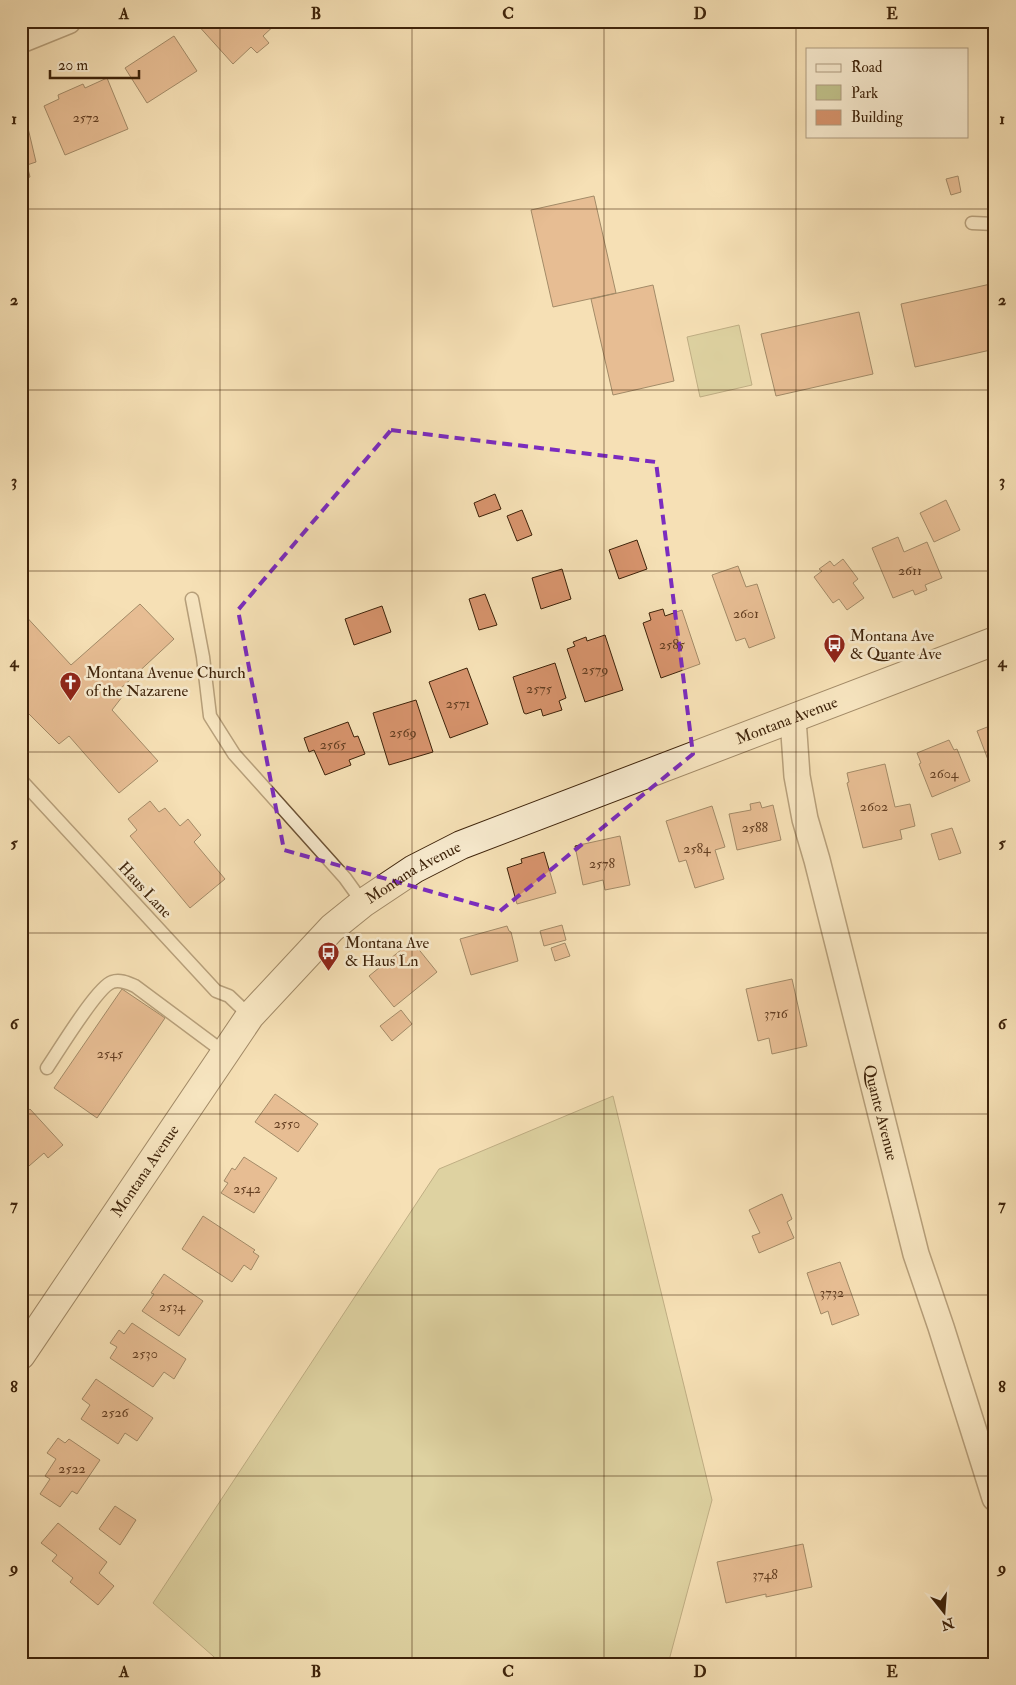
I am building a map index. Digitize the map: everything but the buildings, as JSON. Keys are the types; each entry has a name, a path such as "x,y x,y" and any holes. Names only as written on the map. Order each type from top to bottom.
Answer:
{"street":[{"path":"21,40 68,21"},
{"name":"Montana Avenue","path":"21,1355 250,1016 332,928 363,903 414,869 461,845 995,641"},
{"name":"Quante Avenue","path":"793,719 798,776 805,819 818,860 913,1245 941,1327 987,1449 995,1498"}],"lane":[{"path":"972,223 995,224"},
{"path":"192,599 203,657 210,716 234,754 345,878 363,903"},
{"name":"Haus Lane","path":"21,780 216,991 229,996 250,1016"},
{"path":"47,1068 99,992 112,982 121,981 135,986 225,1053"}],"highlighted area":[{"path":"391,430 656,462 693,754 500,911 284,850 238,610"}],"green space":[{"path":"739,325 752,385 700,397 687,337"},
{"path":"613,1096 712,1500 668,1664 222,1664 153,1603 439,1169"}],"place":[{"name":"Montana Ave & Quante Ave","path":"834,664"},
{"name":"Montana Avenue Church of the Nazarene","path":"70,701"},
{"name":"Montana Ave & Haus Ln","path":"329,971"}]}
